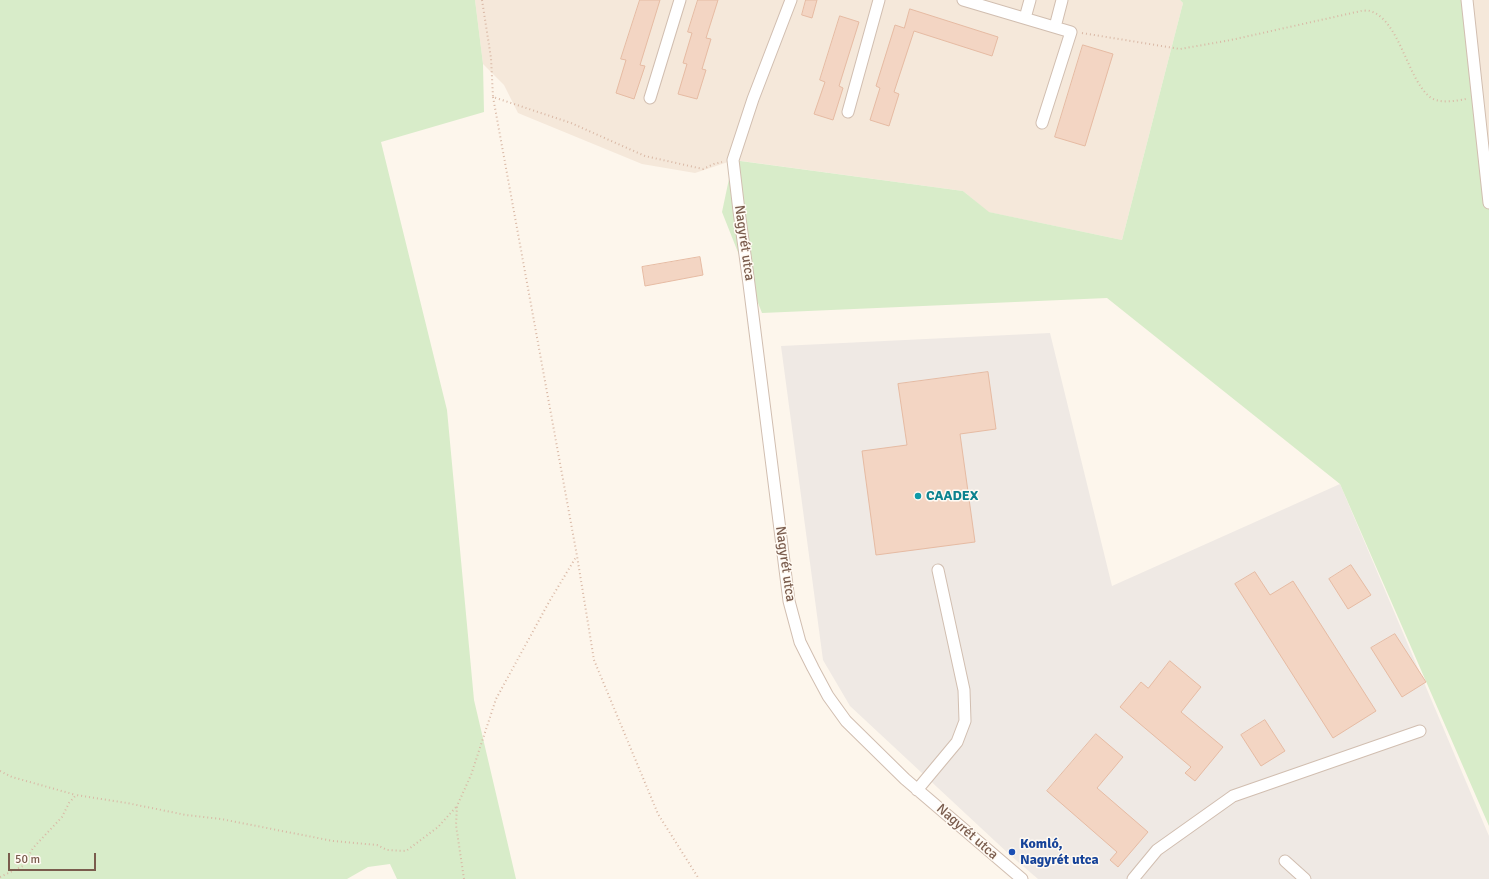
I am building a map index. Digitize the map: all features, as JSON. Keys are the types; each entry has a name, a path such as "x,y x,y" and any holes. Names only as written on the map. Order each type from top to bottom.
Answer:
{"street":[{"path":"650,98 680,0"},
{"path":"734,160 753,99 792,0"},
{"path":"848,112 879,0"},
{"path":"963,0 995,5 1025,18 1071,32 1042,123"},
{"path":"1025,18 1030,0"},
{"path":"1055,27 1062,0"},
{"path":"1467,0 1489,203"},
{"name":"Nagyrét utca","path":"734,160 738,211 749,284 789,601 800,642 828,696 846,721 918,790 1022,879"},
{"path":"918,790 957,742 965,722 964,690 938,570"},
{"path":"1133,879 1156,850 1233,796 1420,730"},
{"path":"1285,861 1305,879"}],"path":[{"path":"482,0 490,58 493,97 577,556 594,660 658,814 699,879"},
{"path":"1071,32 1180,49 1230,40 1361,11 1370,11 1381,17 1393,32 1421,86 1431,98 1442,102 1478,96"},
{"path":"493,97 571,123 645,156 703,169 714,164 734,160"},
{"path":"464,879 456,825 458,806 471,775 496,699 549,602 577,556"},
{"path":"0,771 12,777 76,795 221,819 333,841 377,845 387,850 406,852 438,827 458,806"},
{"path":"0,876 22,866 33,848 62,817 69,803 76,795"}],"shaded area":[{"path":"475,0 1180,0 1183,3 1122,240 988,212 963,191 734,160 695,173 642,164 518,113 504,85 483,64"},
{"path":"1467,0 1489,0 1489,203"},
{"path":"1050,333 1112,586 1340,484 1489,836 1489,879 1038,879 1010,855 850,706 823,660 781,346"}],"green space":[{"path":"0,0 475,0 483,64 484,112 381,142 447,410 474,700 516,879 397,879 390,864 368,867 347,879 0,879"},
{"path":"1180,0 1467,0 1489,203 1489,826 1340,484 1107,298 762,313 722,212 733,160 963,191 989,212 1122,240 1183,3"}],"building":[{"path":"640,0 660,0 640,65 645,66 634,99 616,93 626,60 621,59"},
{"path":"698,0 718,0 706,38 711,39 702,69 706,70 697,99 678,94 687,64 683,63 692,33 688,32"},
{"path":"806,0 817,0 812,18 802,15"},
{"path":"910,9 998,37 992,56 914,31 894,92 899,94 889,126 870,120 880,88 876,86 895,25 904,28"},
{"path":"840,16 859,22 839,86 843,88 833,120 814,114 825,82 820,80"},
{"path":"1083,45 1113,54 1085,146 1055,137"},
{"path":"700,257 703,275 645,286 642,267"},
{"name":"CAADEX","path":"988,372 996,429 960,434 975,542 876,555 862,451 907,445 898,384"},
{"path":"1351,565 1371,595 1348,609 1329,579"},
{"path":"1255,572 1270,595 1293,581 1376,711 1333,738 1235,584"},
{"path":"1395,634 1426,682 1402,697 1371,648"},
{"path":"1170,661 1201,687 1181,712 1223,747 1195,781 1185,773 1191,767 1120,707 1141,682 1148,688"},
{"path":"1265,720 1285,751 1261,766 1241,735"},
{"path":"1096,734 1123,757 1097,788 1148,832 1118,867 1110,860 1117,852 1047,791"}],"place":[{"name":"CAADEX","path":"918,496"},
{"name":"Komló, Nagyrét utca","path":"1012,852"}]}
